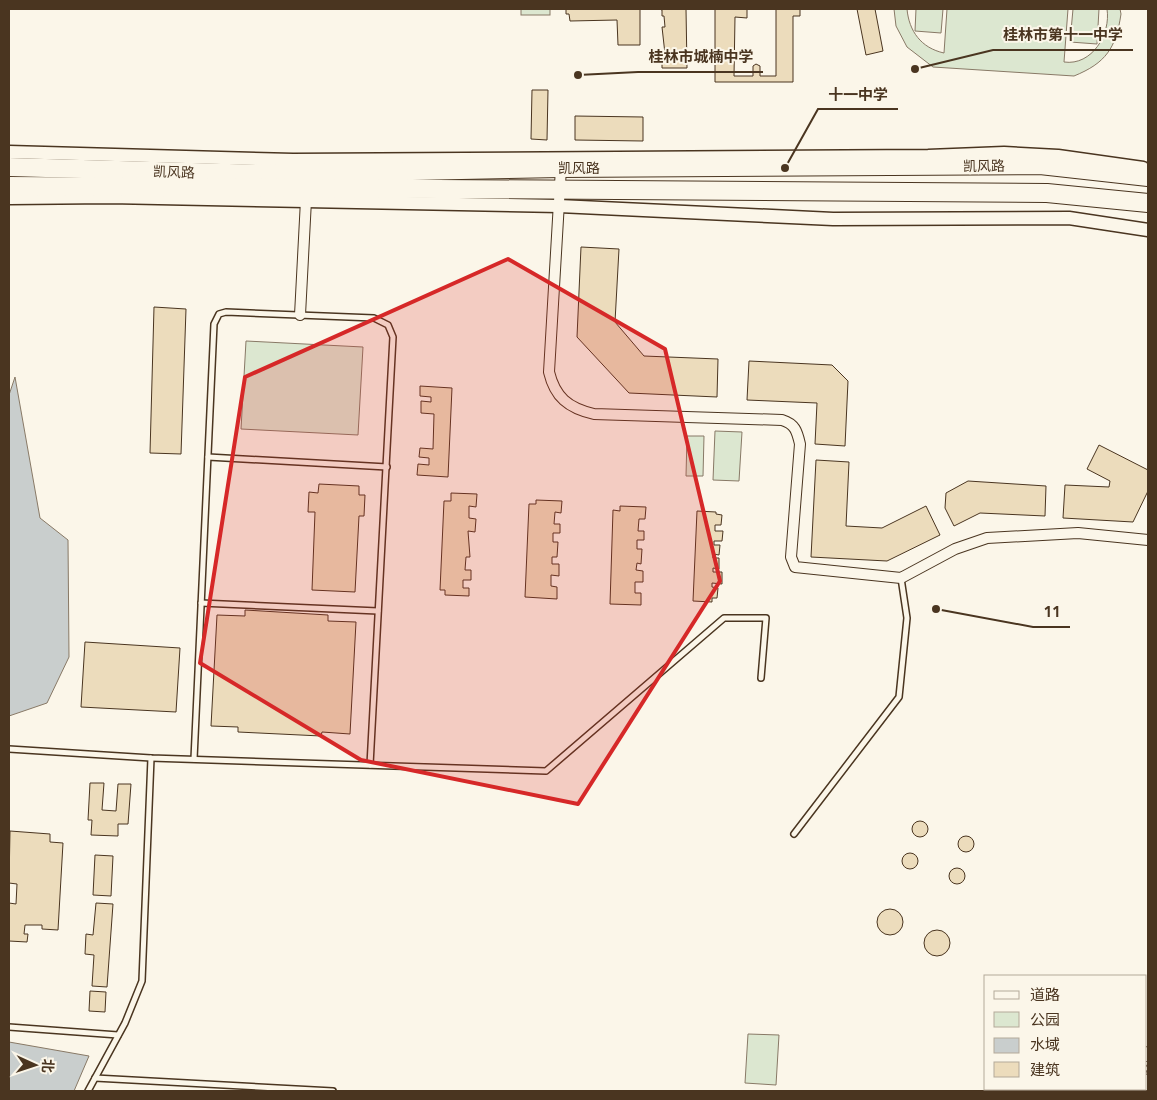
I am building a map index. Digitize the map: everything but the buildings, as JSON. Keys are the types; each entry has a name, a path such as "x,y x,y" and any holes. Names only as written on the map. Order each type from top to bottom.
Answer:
{"highway":[{"name":"凯风路","path":"9,166 266,174 561,168 1040,165 1148,177"},
{"name":"凯风路","path":"9,186 560,197 1046,193 1148,203"}],"street":[{"path":"9,152 293,160 928,156 1004,153 1058,156 1148,169"},
{"path":"561,168 549,372 558,396 578,409 594,414 782,420 792,424 797,430 800,444 791,557 793,565 798,568 901,578 955,548 987,538 1078,533 1148,540"},
{"path":"9,198 110,197 306,200 560,197 791,218 1069,218 1148,230"},
{"path":"300,315 306,200"}],"lane":[{"path":"194,759 214,324 216,317 226,312 374,318 385,323 390,328 394,344 370,765"},
{"path":"208,457 387,467"},
{"path":"794,834 899,697 907,618 901,578"},
{"path":"201,603 378,611"},
{"path":"9,749 151,758 546,771 724,618 766,618 762,678"},
{"path":"88,1091 118,1035 142,981 151,758"},
{"path":"9,1028 118,1035"},
{"path":"95,1078 250,1089 333,1091"}],"highlighted area":[{"path":"508,259 665,349 720,581 578,804 361,760 200,663 245,377"}],"green space":[{"path":"521,9 550,9 550,15 521,15"},
{"path":"894,9 907,9 910,24 923,43 936,51 944,53 947,9 1068,9 1064,62 1074,62 1083,59 1098,46 1106,28 1107,9 1120,9 1121,14 1116,36 1108,53 1094,66 1074,76 933,67 907,47 896,26"},
{"path":"916,9 943,9 941,33 915,31"},
{"path":"1073,9 1099,9 1097,44 1070,42"},
{"path":"246,341 363,347 358,435 241,429"},
{"path":"715,431 742,432 739,481 713,480"},
{"path":"687,436 704,436 703,476 686,476"},
{"path":"748,1034 779,1035 776,1085 745,1083"}],"water":[{"path":"15,377 40,518 68,540 69,657 47,703 9,716 9,395"},
{"path":"9,1042 89,1056 74,1091 9,1091"}],"place":[{"name":"桂林市第十一中学","path":"915,69"},
{"name":"桂林市城楠中学","path":"578,75"},
{"name":"十一中学","path":"785,168"},
{"name":"11","path":"936,609"}]}
